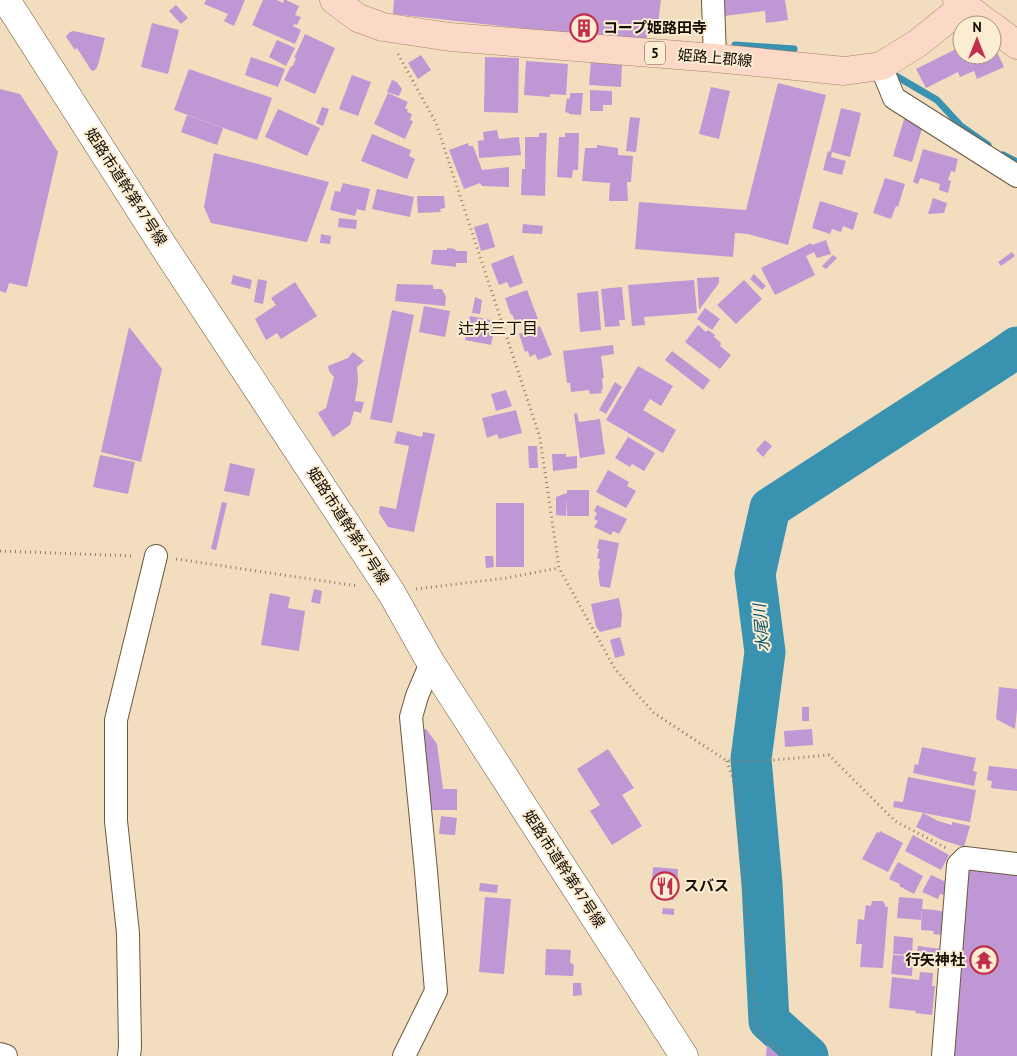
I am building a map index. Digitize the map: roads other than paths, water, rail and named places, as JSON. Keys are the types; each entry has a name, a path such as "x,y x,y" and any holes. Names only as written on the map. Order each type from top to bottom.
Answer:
{"main road":[{"name":"姫路上郡線","path":"334,0 358,9 383,28 450,37 844,70 881,66 918,44 960,3"},
{"path":"960,3 976,15"},
{"path":"1002,34 1017,45"}],"street":[{"name":"姫路市道幹第47号線","path":"6,0 162,244 391,592 431,663 684,1056"},
{"path":"712,0 715,58"},
{"path":"881,66 894,98 1017,176"},
{"path":"128,1056 130,1047 128,933 116,821 116,720 156,556"},
{"path":"404,1056 436,991 411,717 417,696 431,663"},
{"path":"943,1056 958,865 965,858 1017,864"},
{"path":"0,1054 6,1056"}],"waterway":[{"path":"735,45 794,49"},
{"path":"896,76 937,100 961,126 988,145"},
{"path":"1003,155 1017,162"},
{"name":"水尾川","path":"808,1056 769,1021 762,884 751,759 765,652 755,574 770,508 1017,347"}],"place":[{"name":"コープ姫路田寺","path":"584,28"},
{"name":"スバス","path":"665,886"},
{"name":"行矢神社","path":"984,960"}],"district":[{"name":"辻井三丁目","path":"498,328"}]}
